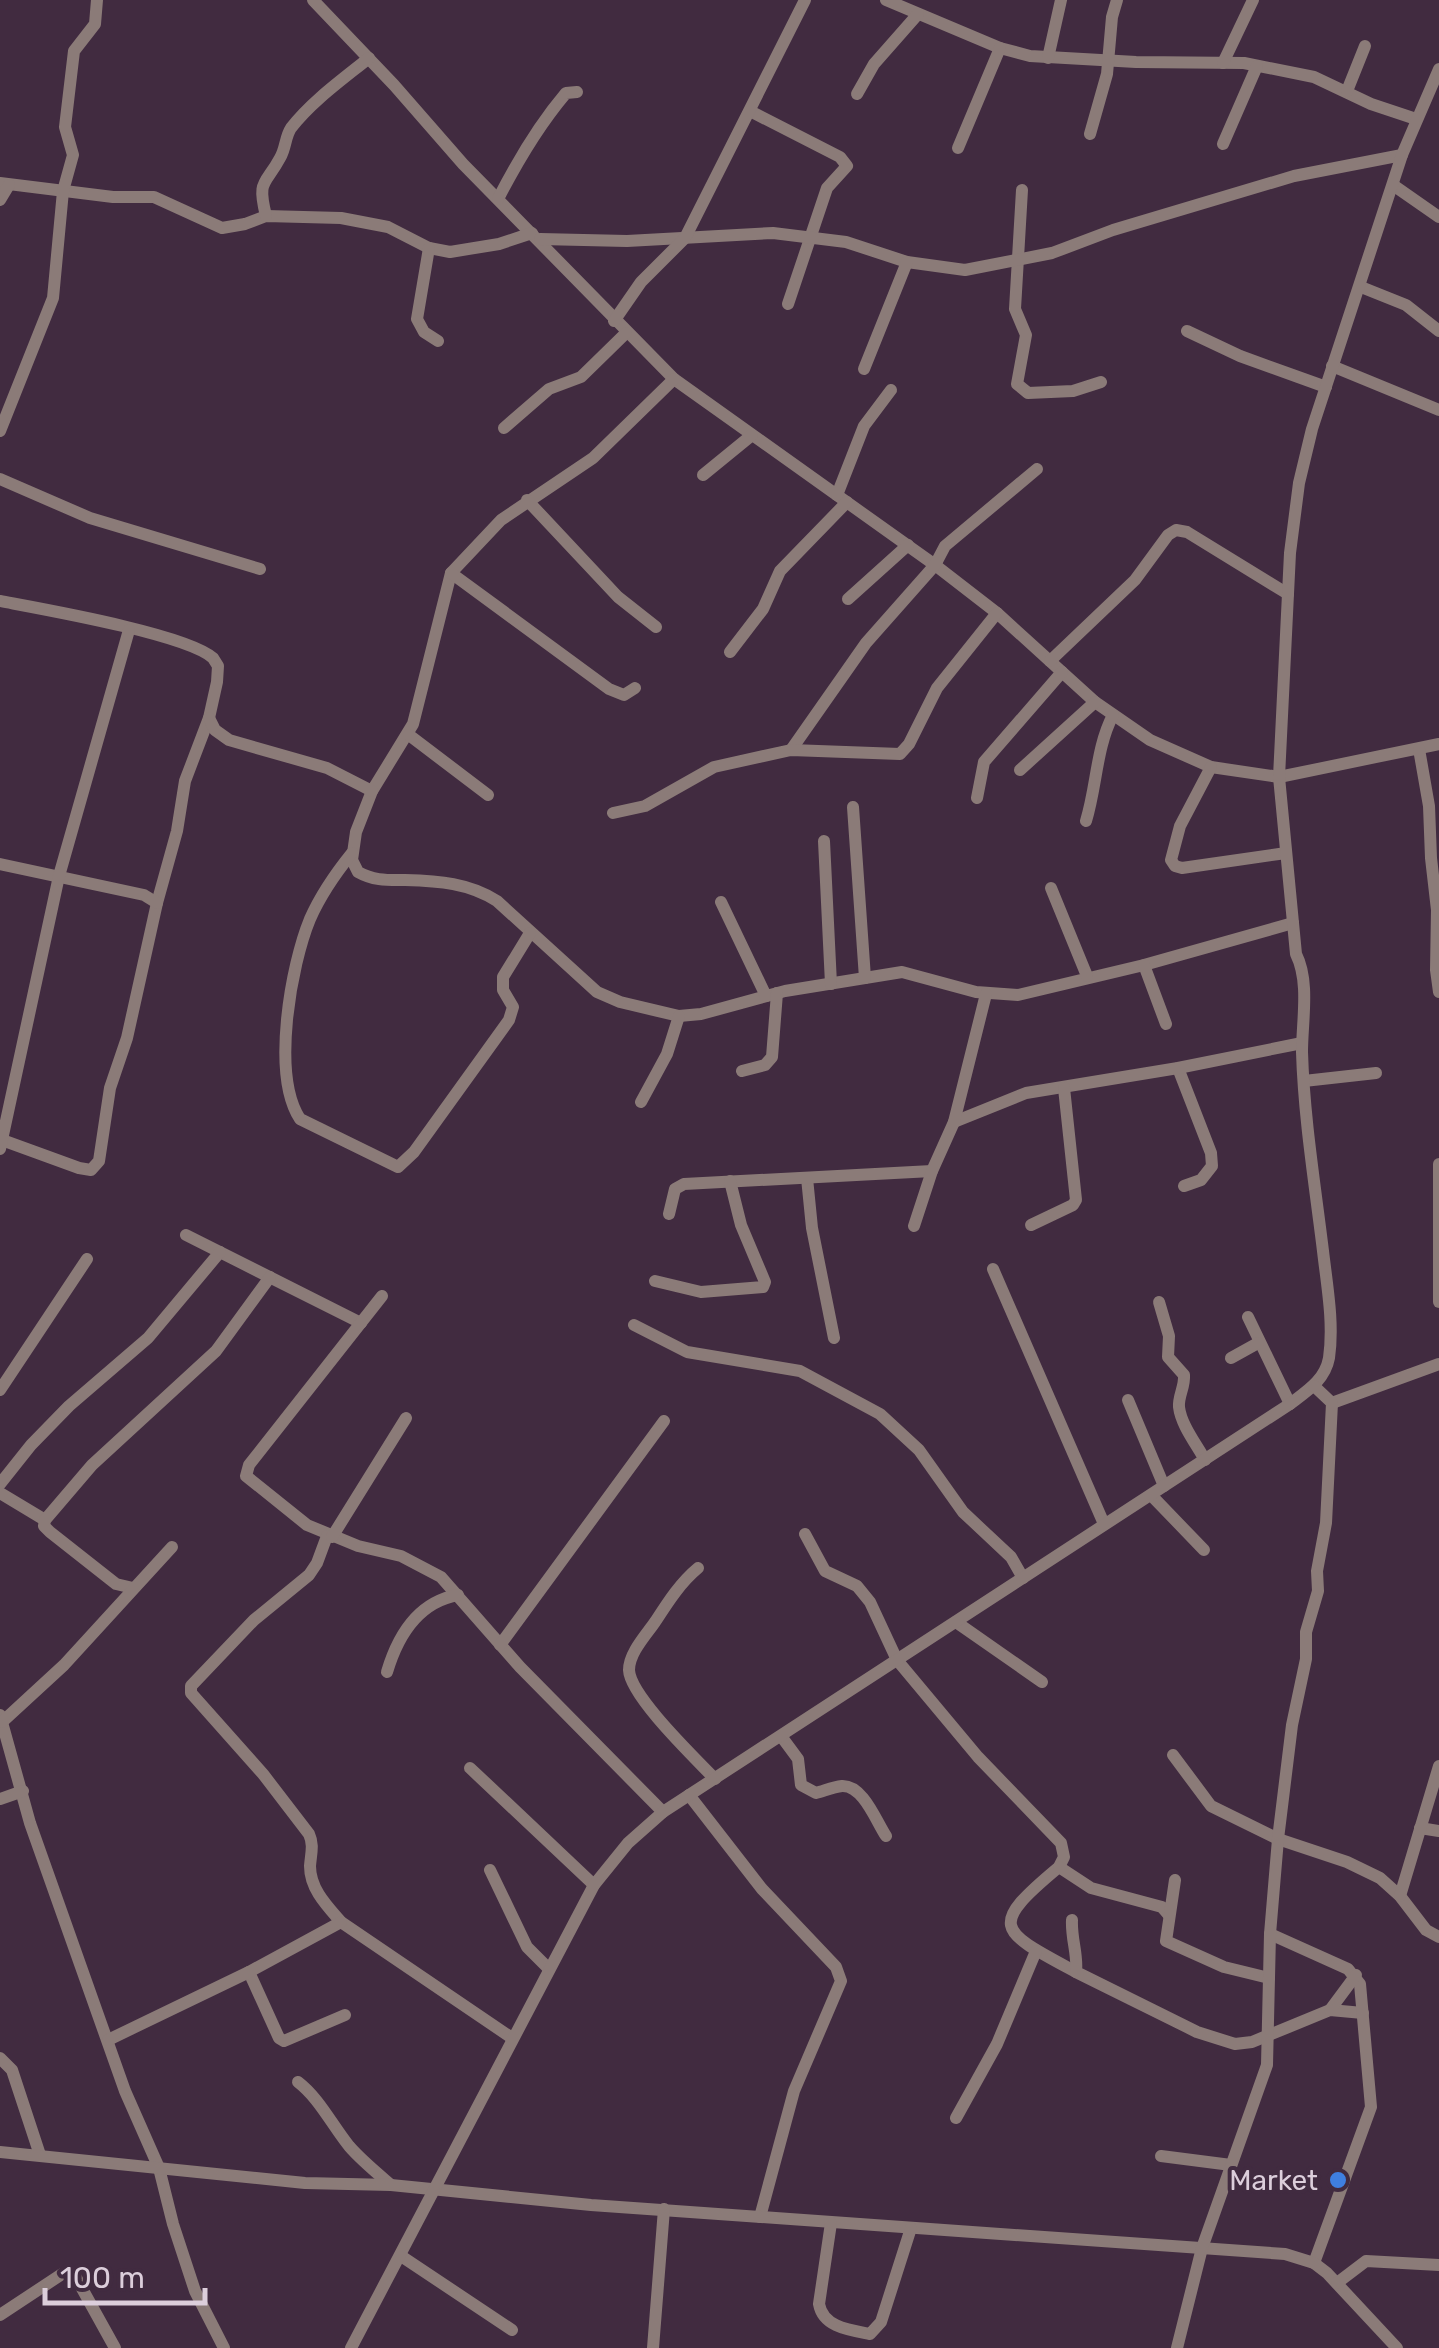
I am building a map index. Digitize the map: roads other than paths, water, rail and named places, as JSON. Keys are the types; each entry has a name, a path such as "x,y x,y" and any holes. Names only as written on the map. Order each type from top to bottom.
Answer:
{"street":[{"path":"0,431 52,298 63,192 73,156 65,127 74,52 95,24 96,0"},
{"path":"313,0 463,164 674,379 935,564 998,613 1095,702 1150,740 1212,767 1279,777 1439,744"},
{"path":"614,321 641,282 685,238 806,0"},
{"path":"886,0 1000,48 1048,58 1258,66 1314,78 1371,104 1416,118"},
{"path":"1048,58 1061,0"},
{"path":"1090,134 1107,74 1112,17 1118,0"},
{"path":"1223,64 1253,0"},
{"path":"857,94 879,57 918,14"},
{"path":"1348,91 1365,46"},
{"path":"958,148 1000,48"},
{"path":"266,216 262,184 281,157 291,129 328,91 369,58"},
{"path":"1223,144 1258,66"},
{"path":"352,2348 594,1885 628,1843 664,1812 1290,1404 1314,1386 1328,1364 1330,1318 1304,1081 1304,972 1296,954 1279,777 1288,594 1299,483 1332,366 1402,155 1439,68"},
{"path":"498,199 540,125 566,92 578,92"},
{"path":"750,111 845,161 844,172 826,188 788,304"},
{"path":"0,200 5,184 113,198 154,197 222,228 266,216 342,218 388,227 429,248 461,252 536,236 627,241 808,236 846,242 907,262 966,270 1052,253 1112,230 1294,176 1402,155"},
{"path":"1392,185 1439,217"},
{"path":"1022,190 1015,309 1026,336 1017,384 1028,393 1073,391 1101,382"},
{"path":"514,240 522,222"},
{"path":"429,248 416,320 424,332 438,341"},
{"path":"864,369 907,262"},
{"path":"1360,287 1406,305 1439,331"},
{"path":"1186,331 1240,356 1326,387"},
{"path":"504,428 549,388 582,377 626,333"},
{"path":"1332,366 1439,410"},
{"path":"674,379 604,449 502,520 451,573 409,735 372,791 356,832 352,853 355,867 368,877 464,884 482,891 597,992 620,1002 678,1016 701,1014 772,994 910,972 986,994 1033,992 1087,976 1144,966 1293,923"},
{"path":"730,652 763,609 780,571 842,498 864,426 891,390"},
{"path":"703,475 752,434"},
{"path":"791,750 866,642 935,564 945,546 1037,469"},
{"path":"0,479 90,518 260,570"},
{"path":"527,500 618,597 656,627"},
{"path":"1050,661 1135,580 1168,535 1176,530 1187,532 1288,594"},
{"path":"848,599 908,545"},
{"path":"451,573 609,689 619,695 635,688"},
{"path":"0,602 129,630 190,644 214,658 218,675 212,724 199,739 190,762 161,888 150,899 127,1038 110,1088 99,1161 91,1170 1,1144 60,876 129,630"},
{"path":"613,813 645,806 714,767 791,750 900,754 937,688 998,613"},
{"path":"978,798 984,762 1062,672"},
{"path":"1020,770 1095,702"},
{"path":"1086,821 1095,793 1104,733 1113,715"},
{"path":"212,724 229,740 340,773 372,791"},
{"path":"409,735 488,795"},
{"path":"1420,749 1429,806 1439,992"},
{"path":"1212,767 1180,826 1171,860 1175,866 1286,853"},
{"path":"853,807 865,978"},
{"path":"824,841 831,984"},
{"path":"352,853 328,883 309,922 296,966 286,1064 288,1086 300,1118 398,1166 414,1152 509,1020 513,1007 502,990 503,977 530,933"},
{"path":"0,864 150,899"},
{"path":"1051,888 1087,976"},
{"path":"722,902 772,994 770,1061 742,1071"},
{"path":"1144,966 1166,1024"},
{"path":"914,1226 954,1122 986,994"},
{"path":"641,1102 667,1054 678,1016"},
{"path":"954,1122 1011,1097 1302,1043"},
{"path":"1178,1068 1207,1140 1212,1166 1201,1180 1184,1186"},
{"path":"1304,1081 1376,1073"},
{"path":"1031,1225 1076,1200 1064,1088"},
{"path":"1439,1164 1439,1302"},
{"path":"668,1214 678,1185 932,1171"},
{"path":"808,1178 812,1228 834,1338"},
{"path":"655,1280 702,1292 763,1287 765,1282 740,1225 730,1181"},
{"path":"186,1235 361,1324"},
{"path":"0,1484 69,1406 148,1338 220,1252"},
{"path":"0,1390 87,1259"},
{"path":"993,1269 1104,1524"},
{"path":"132,1588 116,1584 50,1532 44,1520 92,1465 216,1350 270,1277"},
{"path":"382,1296 246,1471 250,1482 291,1516 329,1536 401,1556 441,1577 500,1644 664,1812"},
{"path":"1159,1302 1169,1336 1168,1358 1184,1375 1184,1390 1178,1404 1205,1460"},
{"path":"1248,1317 1290,1404"},
{"path":"634,1325 687,1352 800,1371 880,1414 919,1450 963,1512 1011,1557 1023,1578"},
{"path":"1231,1358 1258,1343"},
{"path":"1332,1402 1438,1364"},
{"path":"1314,1386 1332,1402"},
{"path":"1128,1400 1164,1486"},
{"path":"1177,2348 1202,2248 1266,2071 1270,1934 1278,1839 1292,1725 1306,1659 1306,1632 1318,1591 1332,1402"},
{"path":"406,1418 329,1536 309,1575 254,1620 192,1686 191,1693 263,1774 309,1834 313,1843 310,1870 314,1886 341,1922 424,1982 512,2038"},
{"path":"500,1644 664,1421"},
{"path":"0,1493 44,1520"},
{"path":"1151,1495 1204,1550"},
{"path":"805,1534 825,1572 857,1586 870,1602 897,1660 978,1757 1058,1837 1064,1850 1060,1867 1034,1888 1009,1918 1013,1932 1076,1972 1224,2042 1243,2044 1330,2010 1363,2012"},
{"path":"172,1547 40,1689 1,1718 30,1823 125,2091 159,2168 194,2291 224,2348"},
{"path":"698,1568 672,1595 634,1653 629,1671 650,1707 715,1779"},
{"path":"116,1584 122,1600"},
{"path":"387,1672 394,1648 412,1621 430,1603 458,1595"},
{"path":"956,1622 1042,1682"},
{"path":"781,1736 798,1759 801,1785 816,1793 838,1786 852,1788 886,1836"},
{"path":"1173,1755 1208,1804 1278,1839 1380,1878 1400,1896 1426,1930 1439,1937"},
{"path":"1400,1896 1439,1766"},
{"path":"470,1768 594,1885"},
{"path":"0,1799 23,1791"},
{"path":"690,1795 762,1890 836,1967 840,1981 794,2091 760,2217"},
{"path":"1420,1828 1439,1831"},
{"path":"1060,1867 1091,1888 1162,1908 1168,1914"},
{"path":"490,1870 527,1947 549,1969"},
{"path":"1175,1880 1165,1936 1170,1944 1224,1967 1268,1978"},
{"path":"1072,1920 1076,1972"},
{"path":"108,2040 249,1972 341,1922"},
{"path":"1270,1934 1348,1968 1360,1984 1371,2107 1314,2262"},
{"path":"956,2118 998,2044 1036,1950"},
{"path":"249,1972 279,2038 284,2041 345,2014"},
{"path":"1330,2010 1356,1975"},
{"path":"0,2058 12,2070 40,2155"},
{"path":"298,2082 314,2096 350,2148 391,2185"},
{"path":"0,2152 305,2183 391,2185 831,2223 1285,2254 1314,2262 1397,2348"},
{"path":"1161,2156 1231,2165"},
{"path":"653,2348 664,2209"},
{"path":"831,2223 819,2304 821,2315 829,2323 870,2334 881,2322 911,2228"},
{"path":"401,2256 512,2330"},
{"path":"1338,2283 1366,2262 1439,2265"},
{"path":"0,2314 62,2274 74,2274 115,2348"}],"place":[{"name":"Market","path":"1338,2180"}]}
